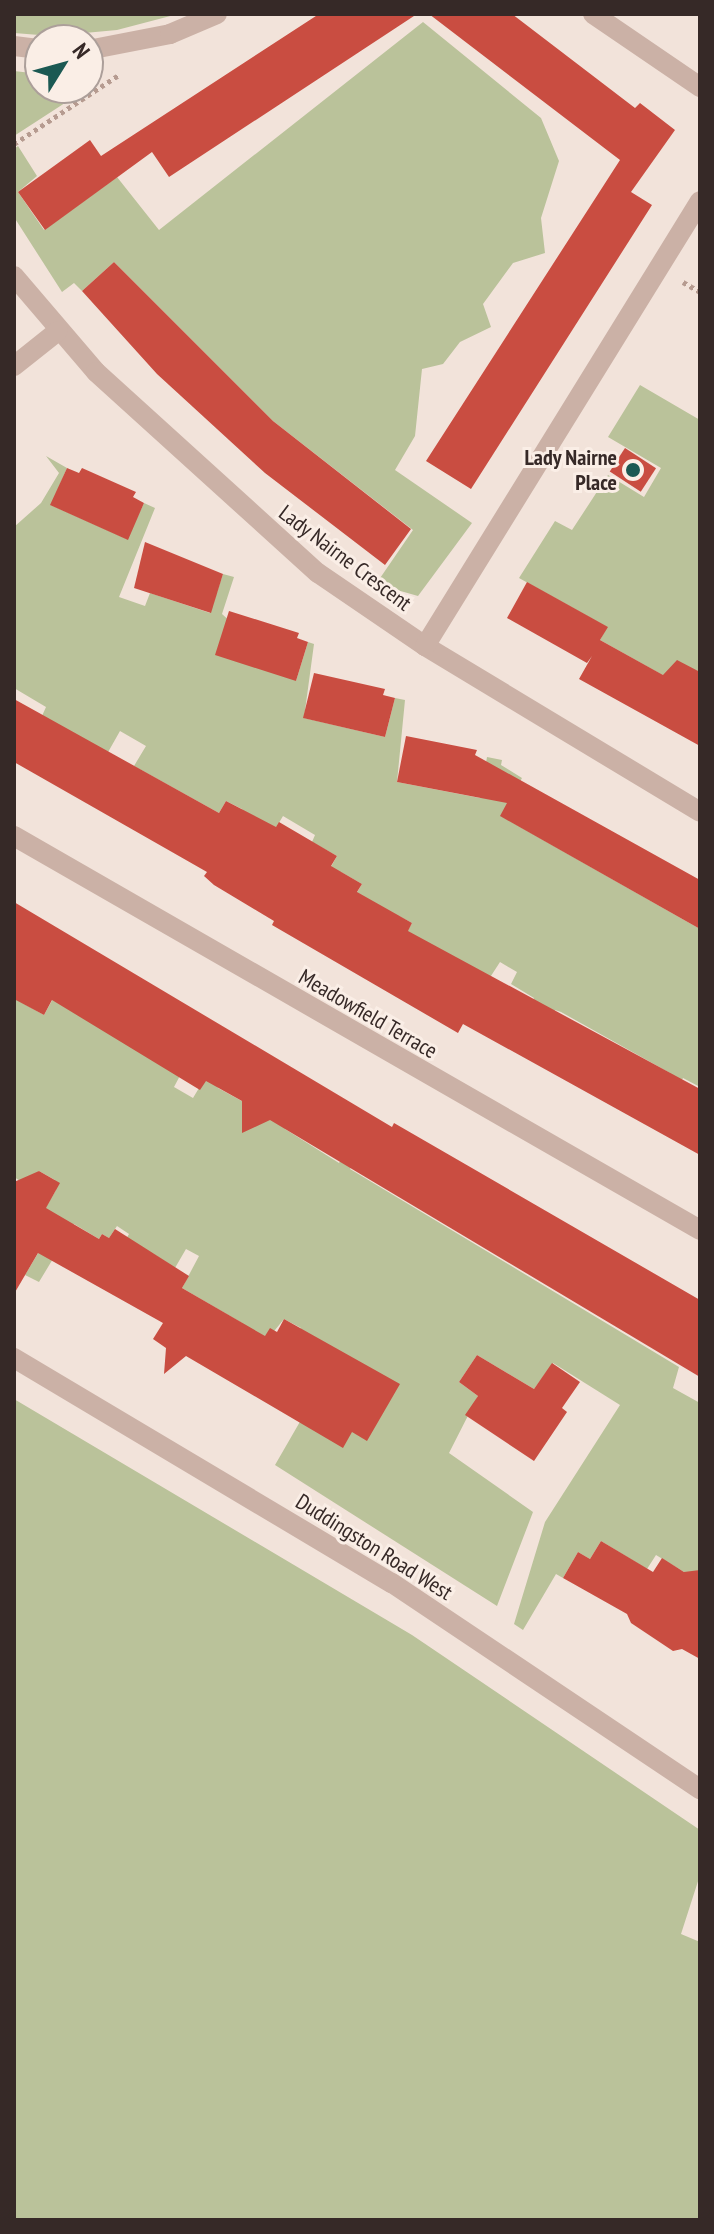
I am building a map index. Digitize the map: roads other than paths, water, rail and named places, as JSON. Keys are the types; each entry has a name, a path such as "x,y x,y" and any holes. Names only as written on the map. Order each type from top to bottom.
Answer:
{"street":[{"path":"104,47 138,42 217,14"},
{"path":"593,14 700,87"},
{"path":"425,646 700,201"},
{"name":"Lady Nairne Crescent","path":"14,276 96,372 262,526 318,573 425,646 700,812"},
{"path":"14,366 58,331"},
{"name":"Meadowfield Terrace","path":"14,836 700,1230"},
{"name":"Duddingston Road West","path":"14,1358 392,1583 700,1789"}],"place":[{"name":"Lady Nairne Place","path":"633,470"}]}
